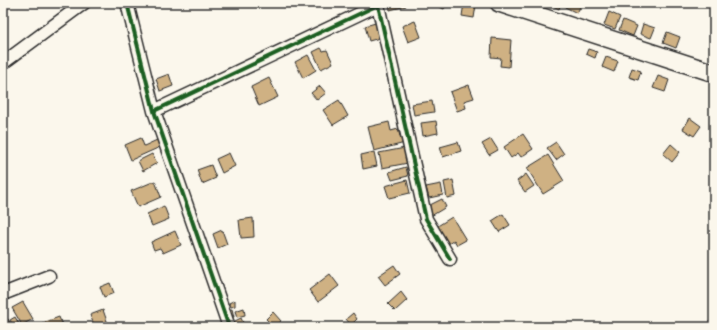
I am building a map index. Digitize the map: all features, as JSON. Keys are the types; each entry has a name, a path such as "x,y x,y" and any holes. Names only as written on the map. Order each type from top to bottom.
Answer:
{"main road":[{"path":"499,3 714,73"}],"street":[{"path":"3,63 84,3"},
{"path":"127,3 154,111 229,327"},
{"path":"154,111 378,4 426,219 450,259"},
{"path":"3,294 49,276"}],"building":[{"path":"389,3 405,3 406,6 390,10"},
{"path":"431,3 447,3 444,9"},
{"path":"464,3 476,5 474,18 462,16"},
{"path":"547,3 561,3 559,9"},
{"path":"567,3 582,3 577,13 565,7"},
{"path":"609,12 620,17 615,29 604,25"},
{"path":"623,20 637,26 633,36 619,30"},
{"path":"415,21 421,37 408,42 402,26"},
{"path":"379,22 383,37 369,41 365,26"},
{"path":"643,24 655,28 651,38 640,34"},
{"path":"667,32 680,37 676,48 663,43"},
{"path":"492,38 511,40 509,67 500,66 501,58 491,57"},
{"path":"321,48 323,51 327,50 333,63 321,69 313,52"},
{"path":"588,49 597,52 595,58 586,54"},
{"path":"308,55 316,70 303,78 295,62"},
{"path":"606,57 618,61 614,72 602,67"},
{"path":"632,68 641,71 638,80 629,77"},
{"path":"169,74 173,86 160,91 156,79"},
{"path":"658,76 669,80 665,92 653,88"},
{"path":"269,78 278,97 259,106 251,87"},
{"path":"469,85 474,98 464,101 466,108 457,111 450,92"},
{"path":"320,86 326,93 317,100 311,93"},
{"path":"339,100 348,116 333,125 323,110"},
{"path":"432,101 434,112 414,115 412,104"},
{"path":"690,118 701,126 694,136 683,129"},
{"path":"436,121 438,133 423,136 421,123"},
{"path":"389,122 391,131 398,129 400,136 403,135 405,143 374,151 368,127"},
{"path":"523,134 533,149 521,157 518,153 511,158 504,147"},
{"path":"141,138 144,146 157,140 160,147 131,160 125,145"},
{"path":"491,139 498,150 489,155 482,144"},
{"path":"458,142 461,151 443,157 440,147"},
{"path":"556,142 564,154 556,160 547,148"},
{"path":"671,144 680,152 672,162 663,154"},
{"path":"405,148 408,163 382,168 379,153"},
{"path":"374,152 377,166 363,169 361,155"},
{"path":"229,153 235,166 222,173 216,159"},
{"path":"152,154 157,163 143,171 138,161"},
{"path":"548,155 564,181 543,194 527,168"},
{"path":"211,165 216,178 202,184 197,170"},
{"path":"406,167 408,176 392,180 389,172"},
{"path":"526,174 534,186 525,192 517,181"},
{"path":"407,180 410,193 389,198 385,186"},
{"path":"453,180 456,196 447,198 444,182"},
{"path":"155,181 161,197 138,207 131,191"},
{"path":"441,184 443,195 429,198 426,187"},
{"path":"442,199 446,207 431,216 426,207"},
{"path":"164,206 169,219 152,226 147,214"},
{"path":"503,214 510,225 499,232 492,221"},
{"path":"452,217 466,240 457,245 454,240 447,245 436,227"},
{"path":"253,218 254,237 241,238 239,220"},
{"path":"222,230 227,244 218,248 213,234"},
{"path":"175,231 181,245 163,253 160,248 154,250 151,242"},
{"path":"394,265 400,274 385,285 378,276"},
{"path":"330,274 339,286 318,302 309,290"},
{"path":"110,283 114,293 104,297 100,287"},
{"path":"401,292 407,300 395,311 388,304"},
{"path":"235,300 235,306 231,307 229,303"},
{"path":"23,302 33,319 22,325 12,308"},
{"path":"244,308 245,315 237,317 235,311"},
{"path":"232,309 234,317 229,318 228,310"},
{"path":"103,310 108,324 101,327 95,327 90,315"},
{"path":"273,312 281,321 275,327 266,319"},
{"path":"353,313 357,319 351,325 346,319"},
{"path":"15,317 20,326 19,327 14,327 10,320"},
{"path":"59,317 63,327 44,327 43,323"},
{"path":"241,318 245,327 236,327 233,322"},
{"path":"8,319 12,327 4,327 3,322"}],"cycle path":[{"path":"127,3 154,111 229,327"},
{"path":"154,111 378,5 378,3"},
{"path":"378,5 426,219 450,259"}]}
